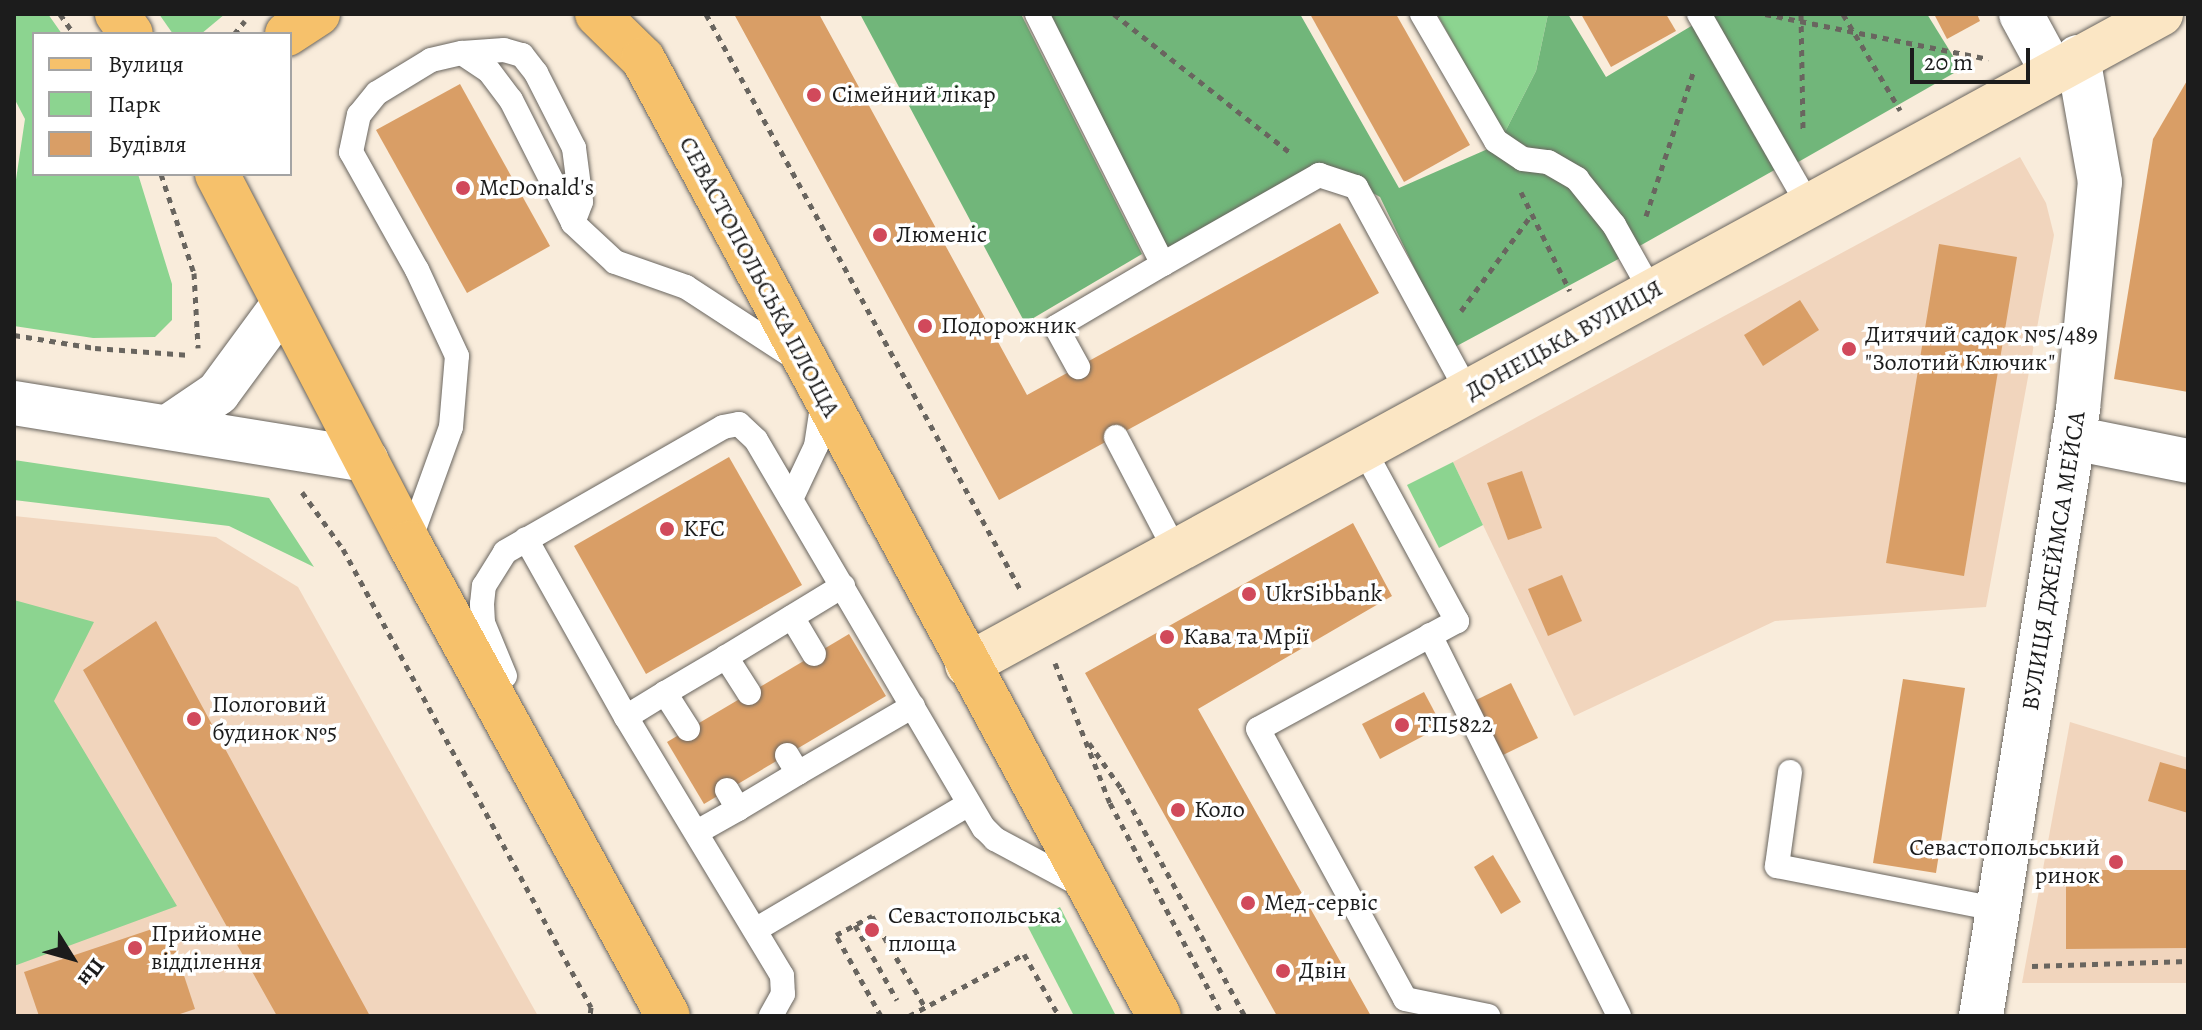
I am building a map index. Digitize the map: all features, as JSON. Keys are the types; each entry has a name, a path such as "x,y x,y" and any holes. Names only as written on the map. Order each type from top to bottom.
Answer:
{"main road":[{"path":"117,14 130,32"},
{"path":"290,32 318,14"},
{"name":"СЕВАСТОПОЛЬСЬКА ПЛОЩА","path":"597,14 643,59 967,665 1156,1005"},
{"path":"620,14 643,59"},
{"path":"218,176 282,306 668,1016"},
{"path":"600,888 634,1016"}],"street":[{"name":"ВУЛИЦЯ ДЖЕЙМСА МЕЙСА","path":"1981,1016 2001,910 2073,438 2100,182 2065,64 2021,14"},
{"name":"ДОНЕЦЬКА ВУЛИЦЯ","path":"967,665 1468,392 1642,275 1808,204 2161,14"},
{"path":"171,425 212,399 282,306"},
{"path":"14,403 171,425 366,460"},
{"path":"2073,438 2188,461"}],"lane":[{"path":"1037,14 1163,264"},
{"path":"1422,14 1496,141 1523,159 1548,162 1577,179 1614,225 1642,275"},
{"path":"1703,21 1808,204"},
{"path":"409,543 451,427 457,356 417,270 351,152 359,115 377,93 431,60 462,53 513,53 536,73 574,148 581,202 573,223"},
{"path":"462,53 489,71 511,100 573,223 615,262 686,287 815,382 816,446 791,499"},
{"path":"1078,367 1056,327 1319,175 1356,187 1468,392"},
{"path":"523,754 520,708 491,646 482,604 494,569 505,552 723,427 739,424 756,440 969,804 995,839 1056,867 1095,898"},
{"path":"1116,437 1176,552"},
{"path":"1364,450 1457,621 1258,729 1405,999 1488,1016"},
{"path":"526,539 626,717 782,976 783,994 771,1016"},
{"path":"626,717 843,586"},
{"path":"792,617 814,654"},
{"path":"1430,635 1619,1016"},
{"path":"726,657 749,693"},
{"path":"665,693 688,729"},
{"path":"697,832 732,799 857,725 913,706"},
{"path":"1790,772 1777,866 2001,910"},
{"path":"755,930 969,804"}],"path":[{"path":"60,14 73,32"},
{"path":"236,32 251,14"},
{"path":"706,14 1040,625 1110,803 1223,1016"},
{"path":"1114,14 1319,175"},
{"path":"1765,14 1802,17 1853,31 1998,61"},
{"path":"1843,14 1901,111"},
{"path":"1802,17 1803,132"},
{"path":"1642,275 1703,21"},
{"path":"1496,141 1571,294"},
{"path":"1440,341 1532,214"},
{"path":"14,335 95,348 190,355"},
{"path":"300,488 343,549 591,1007 590,1016"},
{"path":"1083,735 1121,788 1245,1016"},
{"path":"881,1016 836,935 872,916 925,1007"},
{"path":"855,925 897,1000"},
{"path":"909,1016 1024,954 1059,1016"},
{"path":"1991,960 2026,966 2188,961"}],"shaded area":[{"name":"Дитячий садок №5/489 \"Золотий Ключик\"","path":"2020,157 2046,203 2054,235 1986,607 1775,621 1574,716 1453,462"},
{"name":"Пологовий будинок №5","path":"14,516 216,537 298,587 538,1016 14,1016"},
{"name":"Севастопольський ринок","path":"2070,722 2188,758 2188,983 2022,983"}],"green space":[{"path":"14,14 48,14 61,32 32,32 32,176 139,176 172,284 172,320 155,337 93,338 14,326 14,193 25,119 14,98"},
{"path":"159,14 225,14 203,32 172,32"},
{"path":"860,14 1021,14 1142,254 1025,323"},
{"path":"1048,14 1300,14 1399,188 1490,148 1544,167 1567,184 1624,256 1453,348 1380,197 1326,167 1168,248"},
{"path":"1437,14 1548,14 1536,71 1504,134"},
{"path":"1548,14 1568,14 1606,77 1693,25 1778,168 1636,248 1585,171 1555,152 1529,148 1504,134 1536,71"},
{"path":"1706,14 1927,14 1961,69 1793,165"},
{"path":"14,460 269,498 314,567 229,526 14,500"},
{"path":"1453,462 1483,525 1439,548 1407,485"},
{"path":"14,600 94,622 54,701 177,906 14,966"},
{"path":"1060,907 1116,1016 1074,1016 1027,925"}],"building":[{"path":"734,14 819,14 1027,395 1340,223 1379,293 999,500"},
{"path":"1310,14 1396,14 1470,145 1404,182"},
{"path":"1581,14 1666,14 1676,31 1611,67"},
{"path":"1934,14 1977,14 1980,21 1947,39"},
{"path":"2188,79 2188,392 2114,379 2153,139"},
{"name":"McDonald's","path":"460,84 550,246 467,293 376,130"},
{"path":"1939,244 2017,257 1964,576 1886,563"},
{"path":"1800,300 1819,330 1763,366 1744,335"},
{"path":"729,457 802,585 646,674 574,546"},
{"path":"1522,471 1542,528 1508,540 1487,483"},
{"path":"1353,523 1392,596 1198,709 1371,1016 1277,1016 1085,673"},
{"path":"1562,575 1582,621 1548,636 1528,589"},
{"path":"156,621 370,1016 277,1016 83,670"},
{"path":"849,634 886,696 704,804 667,742"},
{"path":"1903,679 1965,688 1936,873 1873,863"},
{"path":"1511,683 1538,738 1503,755 1476,700"},
{"name":"ТП5822","path":"1424,692 1442,726 1380,759 1362,724"},
{"path":"2160,762 2188,770 2188,813 2148,801"},
{"path":"1493,855 1521,902 1501,914 1474,867"},
{"path":"2066,870 2188,870 2188,948 2066,949"},
{"name":"Прийомне відділення","path":"167,924 195,1009 174,1016 39,1016 24,972"}],"place":[{"name":"Сімейний лікар","path":"814,95"},
{"name":"McDonald's","path":"463,188"},
{"name":"Люменіс","path":"880,235"},
{"name":"Подорожник","path":"925,326"},
{"name":"Дитячий садок №5/489 \"Золотий Ключик\"","path":"1849,349"},
{"name":"KFC","path":"667,529"},
{"name":"UkrSibbank","path":"1249,594"},
{"name":"Кава та Мрії","path":"1167,637"},
{"name":"Пологовий будинок №5","path":"194,719"},
{"name":"ТП5822","path":"1402,725"},
{"name":"Коло","path":"1178,810"},
{"name":"Севастопольський ринок","path":"2116,862"},
{"name":"Мед-сервіс","path":"1248,903"},
{"name":"Севастопольська площа","path":"872,930"},
{"name":"Прийомне відділення","path":"135,948"},
{"name":"Двін","path":"1283,971"}]}
